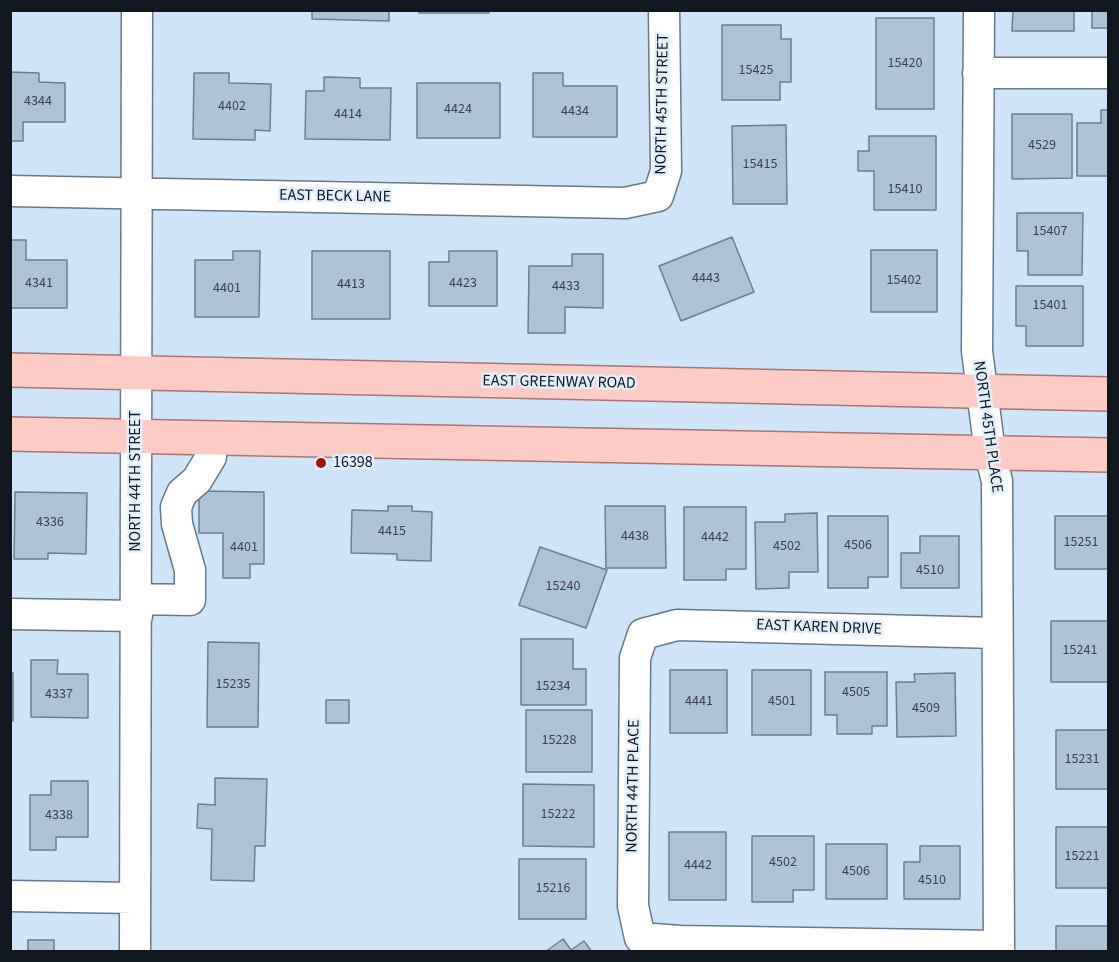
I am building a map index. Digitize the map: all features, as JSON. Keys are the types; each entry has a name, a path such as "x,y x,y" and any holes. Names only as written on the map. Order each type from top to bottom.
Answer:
{"main road":[{"name":"EAST GREENWAY ROAD","path":"10,370 1108,394"},
{"path":"10,434 1108,455"}],"street":[{"name":"NORTH 44TH STREET","path":"135,951 137,10"},
{"name":"NORTH 45TH STREET","path":"658,196 666,171 664,10"},
{"name":"NORTH 45TH PLACE","path":"979,10 977,351 990,453 997,481 999,949"},
{"path":"978,73 1108,73"},
{"name":"EAST BECK LANE","path":"10,191 625,203 658,196"},
{"path":"10,614 136,608 190,600 190,570 177,524 176,507 182,493 197,480 212,457 211,438"},
{"name":"EAST KAREN DRIVE","path":"642,634 677,624 997,633"},
{"name":"NORTH 44TH PLACE","path":"642,634 635,658 633,894 640,938 999,949"},
{"path":"10,896 135,898"}],"building":[{"path":"312,10 389,10 389,21 312,19"},
{"path":"419,10 489,10 489,13 419,13"},
{"path":"1013,10 1074,10 1074,31 1012,31"},
{"path":"1092,10 1108,10 1108,28 1092,28"},
{"path":"876,18 934,18 934,109 876,109"},
{"path":"722,25 781,25 781,39 791,39 791,82 780,82 780,100 722,100"},
{"path":"10,72 39,73 39,82 65,83 65,122 23,122 23,141 10,141"},
{"path":"194,73 229,73 229,83 271,84 270,131 255,130 255,140 193,139"},
{"path":"533,73 563,73 563,86 617,86 617,137 533,137"},
{"path":"324,77 360,78 360,88 391,88 390,140 305,139 306,91 324,91"},
{"path":"417,83 500,83 500,138 417,138"},
{"path":"1101,110 1108,110 1108,176 1077,176 1077,123 1101,123"},
{"path":"1012,114 1072,114 1072,178 1012,179"},
{"path":"786,125 787,204 733,204 732,126"},
{"path":"869,136 936,136 936,210 874,210 874,171 858,171 858,151 869,151"},
{"path":"1017,213 1083,213 1082,275 1028,275 1028,251 1017,251"},
{"path":"732,237 754,292 681,321 659,266"},
{"path":"10,240 26,240 26,260 67,260 67,308 10,308"},
{"path":"871,250 937,250 937,312 871,312"},
{"path":"233,251 260,251 259,317 195,317 195,260 233,260"},
{"path":"312,251 390,251 390,319 312,319"},
{"path":"449,251 497,251 497,306 429,306 429,262 449,262"},
{"path":"572,254 603,254 603,308 565,307 565,333 528,333 529,266 572,266"},
{"path":"1016,286 1083,286 1083,346 1026,346 1026,326 1016,326"},
{"path":"199,491 264,492 264,564 250,564 250,578 223,578 223,533 199,533"},
{"path":"15,492 87,493 86,554 48,553 48,559 14,559"},
{"path":"388,506 412,506 412,511 432,512 431,561 397,560 397,554 351,553 352,510 388,511"},
{"path":"605,506 665,506 666,568 606,568"},
{"path":"684,507 746,507 746,569 726,569 726,580 684,580"},
{"path":"817,513 818,572 789,572 789,588 756,589 755,522 785,522 785,514"},
{"path":"828,516 888,516 888,577 868,577 868,588 828,588"},
{"path":"1055,516 1108,516 1108,569 1055,569"},
{"path":"920,536 959,536 959,588 901,588 901,553 920,553"},
{"path":"540,547 607,570 586,628 519,605"},
{"path":"1051,621 1108,621 1108,682 1051,682"},
{"path":"521,639 573,639 573,669 586,669 586,705 521,705"},
{"path":"208,642 259,643 258,727 207,727"},
{"path":"31,660 58,660 57,674 88,674 88,718 31,717"},
{"path":"670,670 727,670 727,733 670,733"},
{"path":"752,670 811,670 811,735 752,735"},
{"path":"825,672 887,672 887,726 872,726 872,734 837,734 837,715 825,715"},
{"path":"10,673 13,673 13,721 10,721"},
{"path":"955,673 956,736 897,737 896,682 915,682 914,674"},
{"path":"326,700 349,700 349,723 326,723"},
{"path":"526,710 592,710 592,772 526,772"},
{"path":"1056,730 1108,730 1108,789 1056,789"},
{"path":"215,778 267,779 265,846 255,846 254,881 211,880 212,829 197,828 198,804 215,805"},
{"path":"51,781 88,781 88,837 56,837 56,850 30,850 30,795 51,795"},
{"path":"523,784 594,785 594,847 523,846"},
{"path":"1056,827 1108,827 1108,888 1056,888"},
{"path":"669,832 726,832 726,900 669,900"},
{"path":"752,836 814,836 814,890 793,890 793,902 752,902"},
{"path":"826,844 887,844 887,899 826,899"},
{"path":"920,846 960,846 960,899 904,899 904,862 920,862"},
{"path":"519,859 586,859 586,919 519,919"},
{"path":"1056,926 1108,926 1108,952 1056,952"},
{"path":"563,939 571,950 584,941 592,952 545,952"},
{"path":"28,940 54,940 54,952 28,952"}],"place":[{"name":"16398","path":"321,463"}]}
